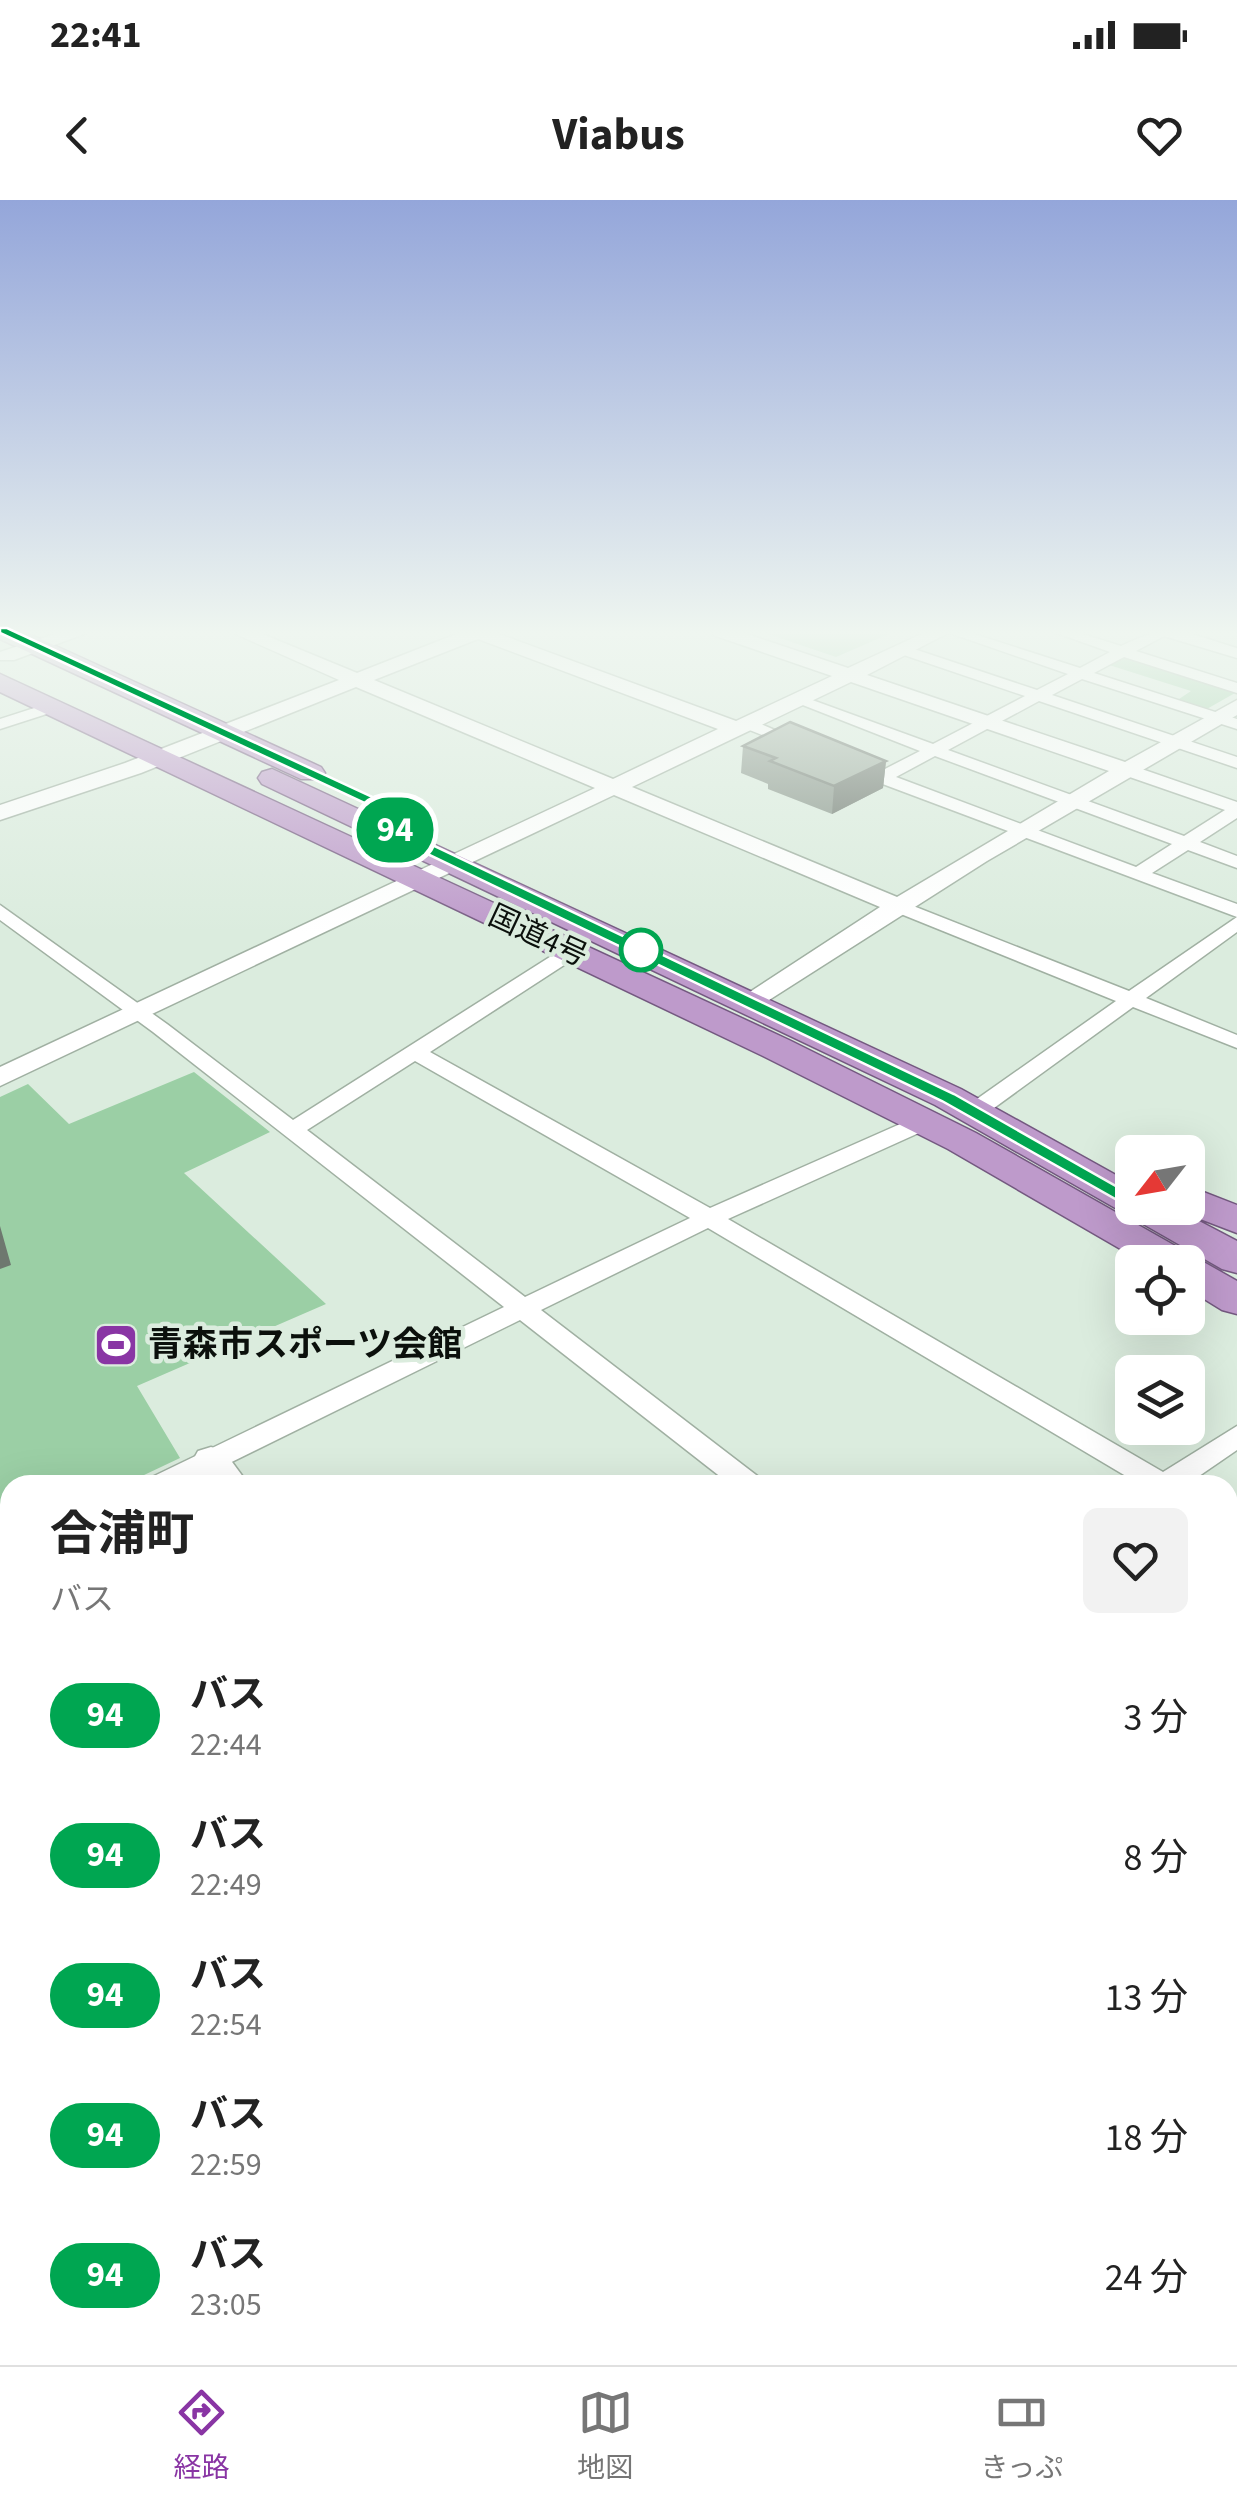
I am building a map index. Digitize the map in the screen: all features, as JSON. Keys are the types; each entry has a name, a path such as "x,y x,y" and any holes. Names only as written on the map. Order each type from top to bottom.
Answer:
{"highway":[{"name":"国道4号","path":"107,732 924,1122 1143,1245"},
{"name":"国道4号","path":"170,732 397,834 749,1001 975,1112 1115,1190"},
{"path":"224,733 383,807 397,834"},
{"path":"1036,1146 1115,1173"},
{"path":"1205,1206 1237,1220"},
{"path":"1176,1225 1237,1259"},
{"path":"1205,1281 1237,1300"}],"street":[{"path":"483,732 898,906 1237,1042"},
{"path":"0,1078 728,732"},
{"path":"760,732 813,749"},
{"path":"885,732 1237,862"},
{"path":"881,778 968,732"},
{"path":"1016,732 1237,809"},
{"path":"1145,732 1237,763"},
{"path":"749,1001 1021,831 1175,742 1200,732"},
{"path":"0,813 224,733"},
{"path":"842,761 1237,911"},
{"path":"1138,874 1237,809"},
{"path":"0,912 292,1130 737,1475"},
{"path":"975,1112 1237,923"},
{"path":"292,1130 571,952"},
{"path":"413,1051 709,1218 1147,1475"},
{"path":"221,1473 522,1310 709,1218 924,1122"},
{"path":"1179,1475 1237,1436"}],"green space":[{"name":"青森市スポーツ会館","path":"194,1072 270,1132 184,1173 326,1304 137,1386 180,1458 144,1475 0,1475 0,1097 28,1084 69,1124"}],"building":[{"path":"770,732 815,732 886,761 834,786 743,746"}],"bus line":[{"name":"94","path":"222,732 383,807 397,834 948,1097 1115,1191"}],"place":[{"name":"青森市スポーツ会館","path":"116,1345"}]}
